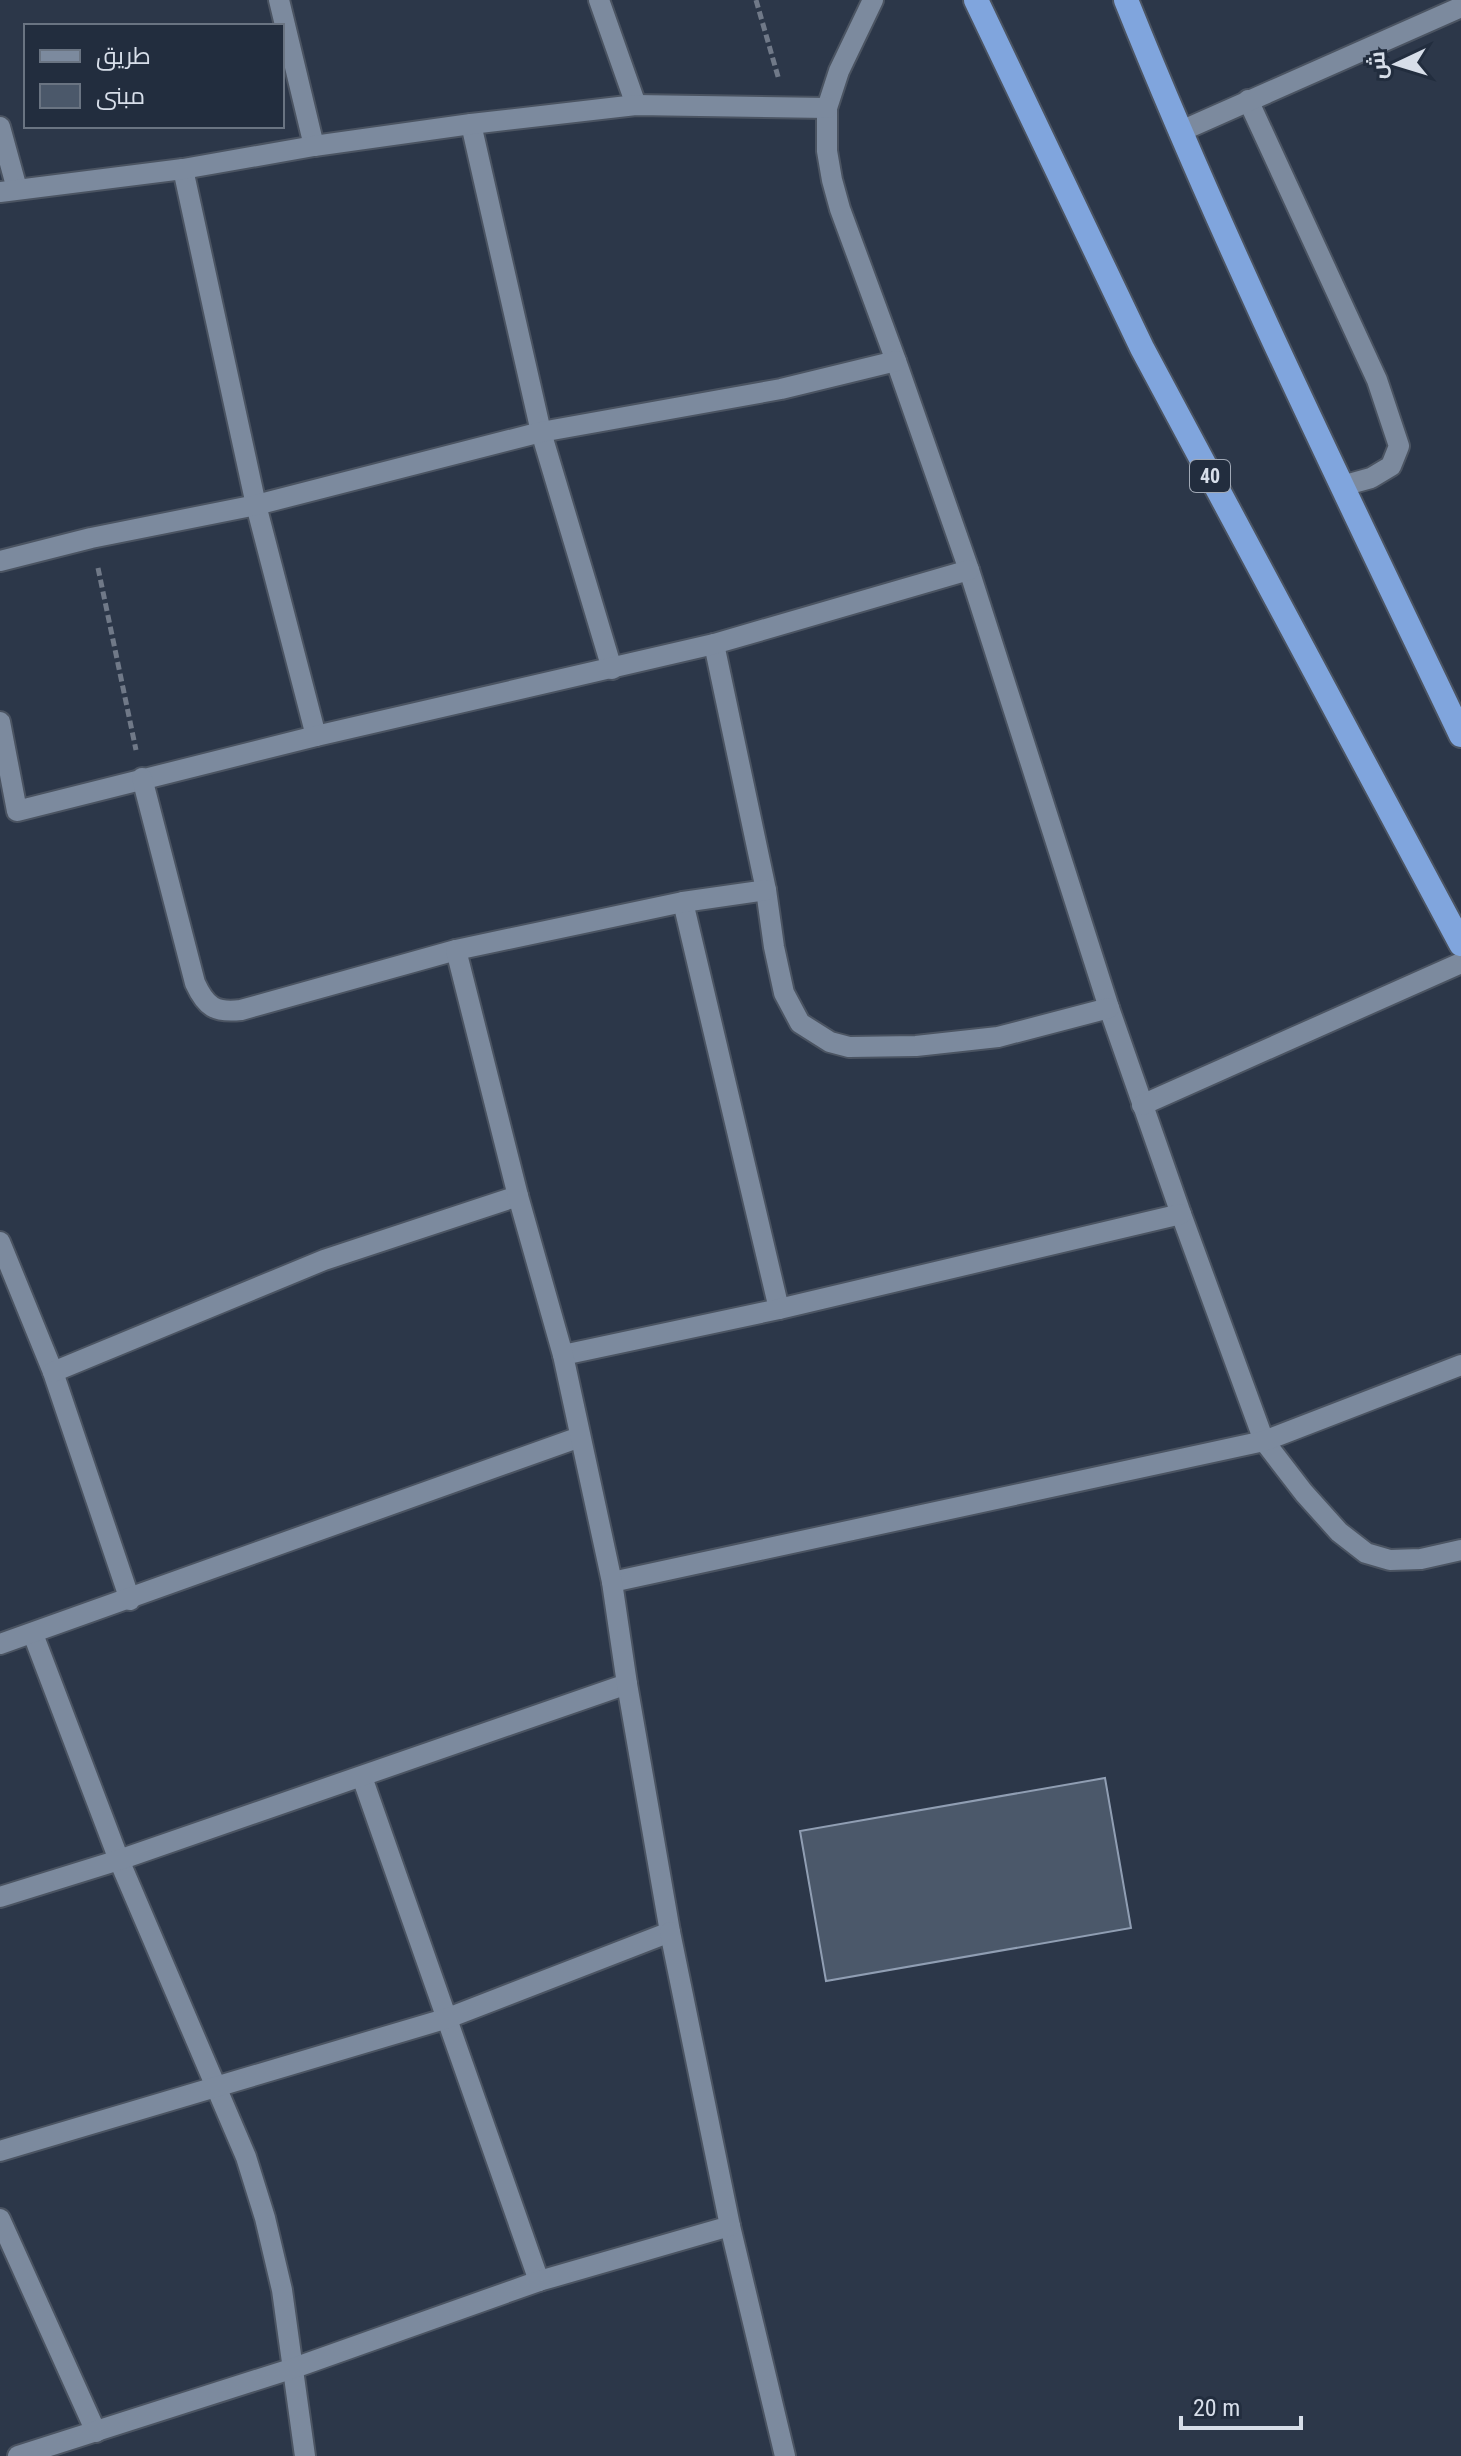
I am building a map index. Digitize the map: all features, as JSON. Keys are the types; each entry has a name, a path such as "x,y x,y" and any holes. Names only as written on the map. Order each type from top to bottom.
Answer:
{"highway":[{"name":"40","path":"976,0 1142,348 1461,944"},
{"path":"1126,0 1179,132 1461,735"}],"street":[{"path":"279,0 314,146"},
{"path":"599,0 636,105"},
{"path":"873,0 839,71 827,108 827,151 840,209 969,570 1142,1105 1264,1441 1339,1532 1366,1553 1390,1560 1406,1560 1461,1550"},
{"path":"1179,132 1461,7"},
{"path":"1248,100 1377,380 1399,446 1391,466 1371,478 1342,486"},
{"path":"0,127 9,191 183,169 314,146 471,124 636,105 827,108"},
{"path":"471,124 541,432 612,669"},
{"path":"183,169 256,505 316,736"},
{"path":"0,561 91,538 256,505 541,432 781,389 896,361"},
{"path":"0,722 17,811 316,736 714,644 969,570"},
{"path":"714,644 766,890 784,993 800,1023 830,1042 849,1047 950,1043 998,1037 1109,1008"},
{"path":"142,778 195,983 201,997 223,1012 241,1010 456,950 683,902 766,890"},
{"path":"683,902 779,1309"},
{"path":"456,950 518,1196 563,1355 612,1582 670,1932 730,2226 785,2456"},
{"path":"1142,1105 1461,963"},
{"path":"53,1372 324,1260 518,1196"},
{"path":"563,1355 779,1309 1181,1214"},
{"path":"0,1242 53,1372 130,1600"},
{"path":"612,1582 1264,1441 1461,1365"},
{"path":"0,1644 580,1437"},
{"path":"33,1634 119,1860 246,2157 265,2218 282,2290 305,2456"},
{"path":"0,1897 119,1860 627,1684"},
{"path":"362,1777 539,2281"},
{"path":"0,2151 448,2018 670,1932"},
{"path":"0,2219 96,2432"},
{"path":"18,2456 294,2368 539,2281 730,2226"}],"path":[{"path":"756,0 787,106"},
{"path":"91,538 142,778"}],"building":[{"path":"1105,1778 1131,1928 826,1981 800,1831"}]}
